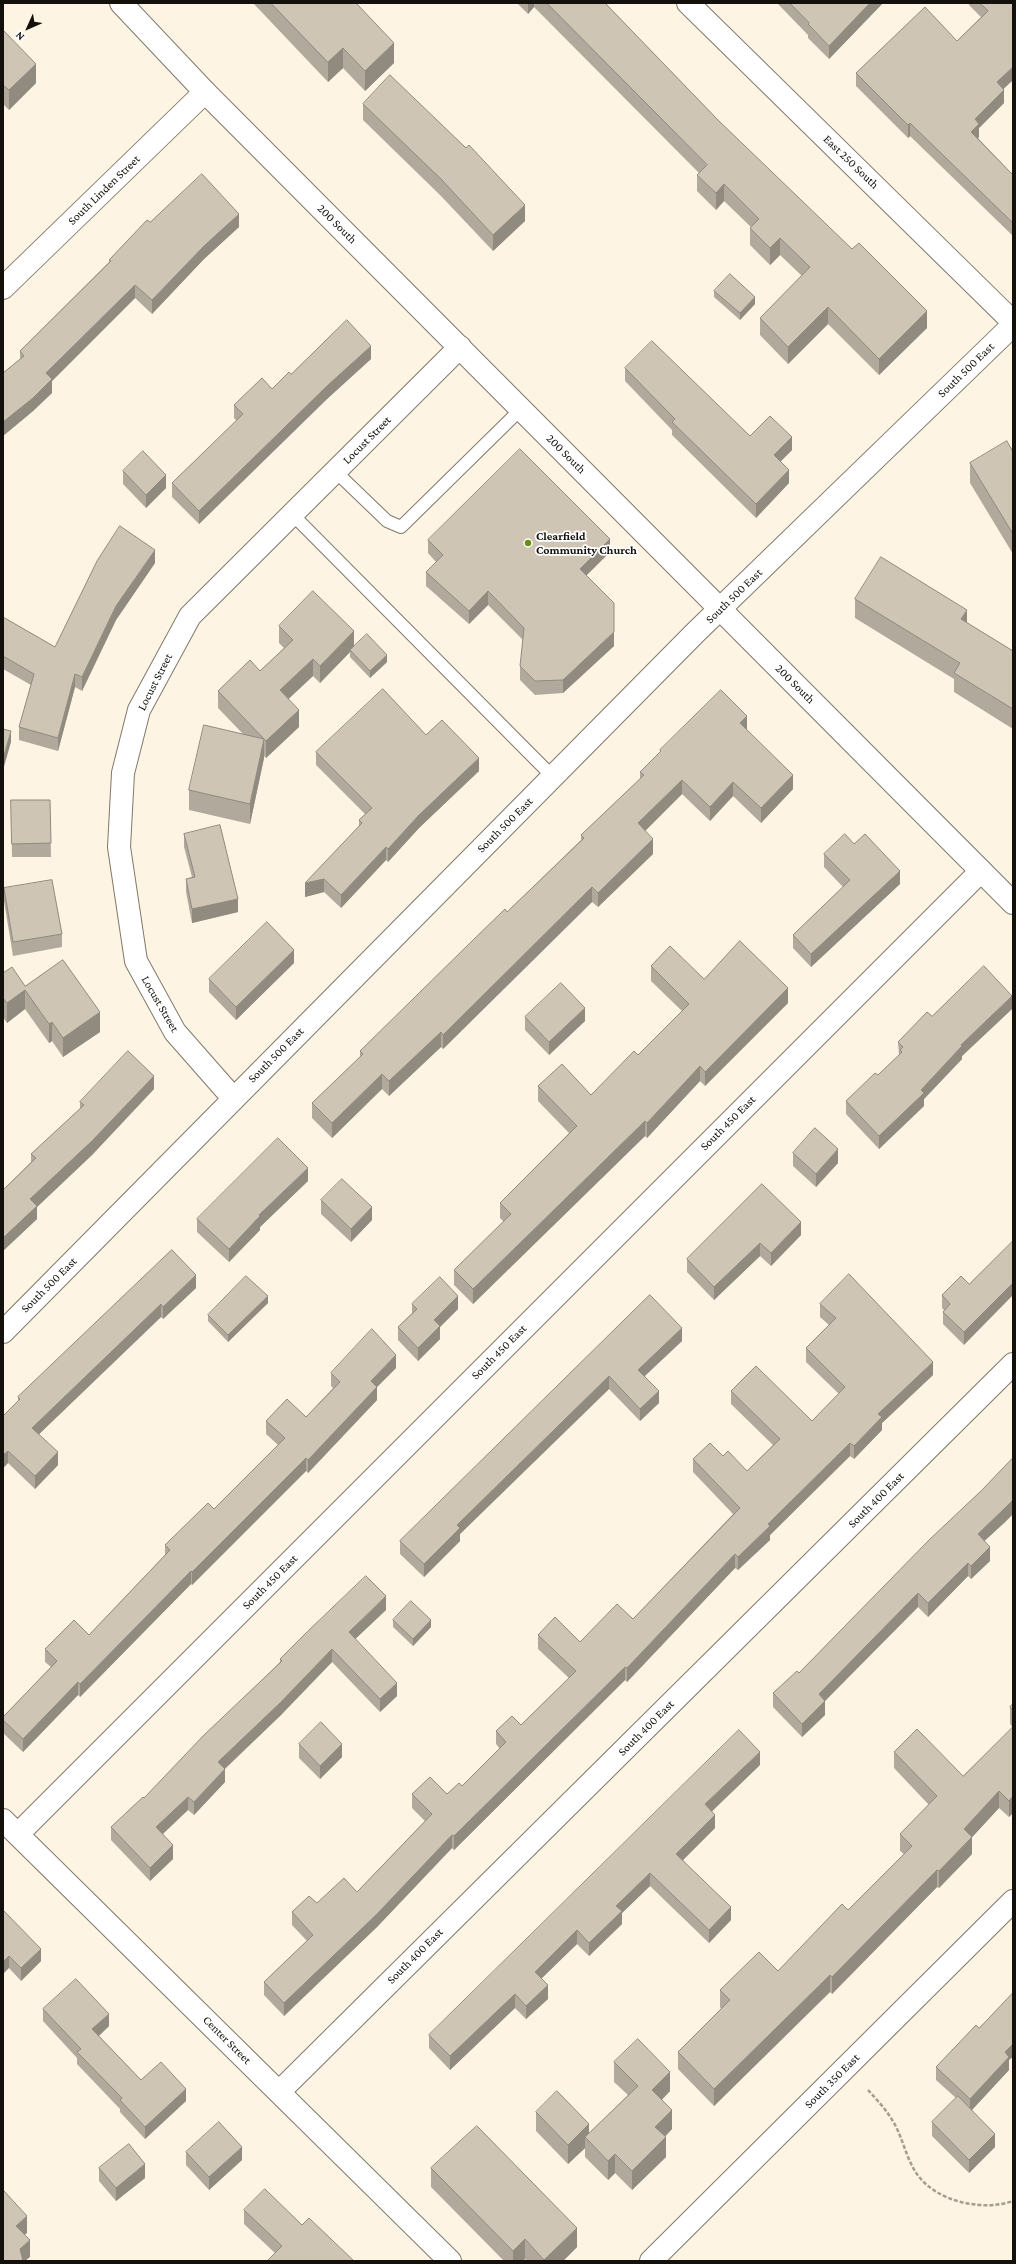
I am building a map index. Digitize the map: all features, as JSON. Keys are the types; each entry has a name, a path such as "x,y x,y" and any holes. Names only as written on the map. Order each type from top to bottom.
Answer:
{"street":[{"name":"200 South","path":"121,3 205,92 1013,903"},
{"name":"East 250 South","path":"688,3 1013,323"},
{"name":"South Linden Street","path":"3,288 205,92"},
{"name":"South 500 East","path":"3,1332 233,1098 720,609 1013,323"},
{"name":"Locust Street","path":"233,1098 175,1032 136,961 119,848 123,772 139,710 190,616 460,347"},
{"name":"South 450 East","path":"10,1827 981,871"},
{"name":"South 400 East","path":"278,2092 1013,1364"},
{"name":"Center Street","path":"10,1827 450,2261"},
{"name":"South 350 East","path":"651,2261 1013,1901"}],"lane":[{"path":"335,471 387,521 401,527 521,409"},
{"path":"292,514 552,777"}],"path":[{"path":"868,2090 886,2110 898,2130 907,2156 920,2178 944,2196 977,2205 999,2206 1013,2201"}],"building":[{"path":"271,3 356,3 394,43 365,71 343,48 328,62"},
{"path":"547,3 605,3 718,120 852,249 859,243 927,311 879,359 828,307 788,347 760,318 810,267 780,238 770,248 750,228 759,219 724,184 716,193 697,175 707,165"},
{"path":"790,3 870,3 829,46"},
{"path":"980,3 1013,3 1013,67 997,82 1004,90 975,119 979,124 971,132 1013,175 1013,223 910,123 908,125 856,73 925,7 957,41 988,11"},
{"path":"3,30 36,64 9,90 3,85"},
{"path":"390,75 466,148 469,145 525,205 493,235 441,179 363,104"},
{"path":"202,174 239,214 204,246 152,300 135,285 46,373 52,379 33,398 3,422 3,373 24,356 20,351 111,261 109,260 147,220 150,222"},
{"path":"730,274 755,297 740,313 714,291"},
{"path":"347,320 371,346 327,386 199,511 172,483 243,414 234,405 262,378 272,389 289,372 291,374"},
{"path":"652,341 750,436 770,416 792,437 774,455 789,470 756,504 672,422 675,419 625,368"},
{"path":"1007,441 1013,452 1013,534 970,463"},
{"path":"520,449 610,539 580,569 614,603 614,632 563,680 535,681 520,666 524,628 488,591 469,611 426,572 443,555 428,540"},
{"path":"143,451 166,475 146,495 123,471"},
{"path":"120,526 155,550 116,606 82,677 75,674 58,738 19,727 34,674 3,656 3,617 55,647 97,561"},
{"path":"881,557 967,610 961,619 1013,651 1013,709 954,673 960,663 855,599"},
{"path":"313,591 354,631 320,666 313,659 280,690 299,710 266,741 218,691 250,660 260,671 293,640 279,626"},
{"path":"367,634 387,655 370,671 350,650"},
{"path":"383,689 426,735 442,720 479,758 419,815 388,849 386,847 341,895 324,879 305,883 362,823 359,820 372,808 316,752"},
{"path":"721,690 747,716 740,723 793,775 761,808 733,782 710,807 682,780 638,823 653,839 598,893 592,887 443,1035 441,1032 389,1081 382,1074 332,1123 312,1103 363,1054 360,1051 471,942 505,909 507,912 584,838 581,835 644,775 640,772 661,751 660,750"},
{"path":"204,725 264,739 250,804 189,790"},
{"path":"3,729 11,731 3,759"},
{"path":"11,800 50,800 51,843 12,844"},
{"path":"220,825 238,899 192,909 186,879 195,877 184,834"},
{"path":"845,834 854,844 865,834 900,871 811,954 793,935 850,880 824,854"},
{"path":"52,880 62,934 13,942 4,888"},
{"path":"267,922 294,950 236,1007 209,979"},
{"path":"740,941 788,988 705,1072 700,1066 647,1123 645,1121 473,1289 454,1270 511,1214 500,1203 577,1126 538,1086 562,1064 591,1095 634,1051 638,1055 689,1004 651,966 670,946 704,979"},
{"path":"63,960 100,1012 63,1038 52,1022 49,1024 25,990 7,1003 3,998 3,973 12,967 25,986"},
{"path":"984,966 1012,996 961,1045 962,1046 921,1090 924,1093 879,1136 846,1101 875,1073 878,1075 902,1052 900,1050 903,1047 898,1042 927,1012 932,1016"},
{"path":"561,983 585,1008 549,1042 525,1017"},
{"path":"128,1051 154,1076 92,1141 30,1199 37,1206 3,1238 3,1190 36,1158 31,1154 84,1105 80,1102"},
{"path":"815,1128 838,1149 816,1174 793,1153"},
{"path":"278,1138 308,1168 259,1215 260,1216 229,1249 197,1219"},
{"path":"342,1179 372,1207 351,1229 321,1200"},
{"path":"762,1184 801,1222 771,1253 760,1243 714,1287 687,1259"},
{"path":"1013,1241 1013,1283 964,1332 943,1312 950,1304 942,1295 961,1276 969,1284"},
{"path":"172,1250 196,1275 163,1307 161,1304 32,1428 58,1452 35,1476 8,1451 3,1455 3,1416 20,1399 18,1397"},
{"path":"849,1274 933,1362 878,1414 882,1417 854,1446 850,1443 768,1524 770,1526 738,1557 735,1554 627,1668 625,1667 454,1836 452,1835 377,1914 284,2003 264,1982 313,1935 292,1912 309,1896 317,1903 344,1878 357,1892 432,1814 412,1794 430,1777 447,1794 459,1783 462,1786 506,1742 496,1731 512,1716 521,1725 576,1671 538,1635 555,1617 580,1642 617,1604 633,1619 740,1508 693,1459 710,1443 723,1456 728,1451 747,1471 780,1439 731,1391 756,1366 812,1421 845,1387 806,1348 836,1318 820,1304"},
{"path":"246,1276 268,1296 228,1335 208,1315"},
{"path":"440,1277 458,1296 434,1320 440,1326 418,1348 398,1327 417,1309 412,1304"},
{"path":"650,1295 682,1328 638,1370 659,1391 640,1409 609,1376 457,1525 460,1528 424,1564 400,1541"},
{"path":"372,1329 396,1355 371,1381 377,1387 308,1460 306,1458 192,1572 191,1571 80,1684 78,1682 23,1739 3,1720 3,1717 57,1661 45,1649 74,1620 89,1635 170,1550 165,1545 208,1503 214,1509 285,1438 266,1421 287,1399 306,1417 340,1382 331,1373"},
{"path":"1013,1458 1013,1500 978,1534 990,1547 971,1566 968,1563 928,1603 918,1593 819,1694 825,1701 802,1724 773,1693 797,1671 799,1673 930,1539 981,1491"},
{"path":"366,1576 386,1596 349,1632 397,1683 380,1699 332,1649 280,1703 218,1762 225,1769 194,1802 188,1797 156,1827 173,1845 150,1868 111,1827 143,1797 144,1798 204,1735 282,1661 280,1659 307,1632"},
{"path":"411,1601 431,1620 413,1639 393,1620"},
{"path":"1013,1704 1013,1711 1010,1707"},
{"path":"321,1722 342,1744 320,1766 299,1744"},
{"path":"1013,1727 1013,1796 1009,1801 999,1791 964,1829 972,1837 939,1871 937,1870 832,1977 830,1975 714,2089 678,2052 730,2000 720,1990 759,1952 778,1971 842,1904 848,1910 912,1846 900,1834 937,1796 894,1752 917,1729 963,1776"},
{"path":"739,1730 760,1752 705,1804 715,1815 676,1854 731,1907 709,1930 650,1873 616,1906 622,1911 589,1943 577,1930 535,1972 548,1985 526,2006 515,1994 450,2056 429,2035"},
{"path":"3,1910 41,1949 21,1968 9,1956 3,1962"},
{"path":"76,1979 109,2014 92,2029 141,2080 161,2062 186,2089 145,2127 120,2100 122,2098 77,2052 81,2049 43,2009"},
{"path":"1013,1993 1013,2044 1005,2052 1009,2057 970,2099 936,2067 976,2025 979,2028"},
{"path":"638,2039 670,2072 652,2090 672,2110 655,2127 666,2137 632,2171 615,2154 608,2161 585,2137 638,2086 614,2062"},
{"path":"557,2091 589,2124 568,2145 536,2112"},
{"path":"958,2096 995,2134 969,2160 932,2122"},
{"path":"219,2122 242,2147 209,2177 186,2152"},
{"path":"477,2126 577,2228 544,2260 525,2239 513,2251 431,2168"},
{"path":"129,2144 145,2164 116,2188 99,2168"},
{"path":"265,2189 302,2225 309,2218 354,2261 267,2261 282,2246 244,2210"},
{"path":"4,2191 27,2216 16,2226 30,2240 20,2249 23,2261 3,2261"}],"place":[{"name":"Clearfield Community Church","path":"528,543"}]}
